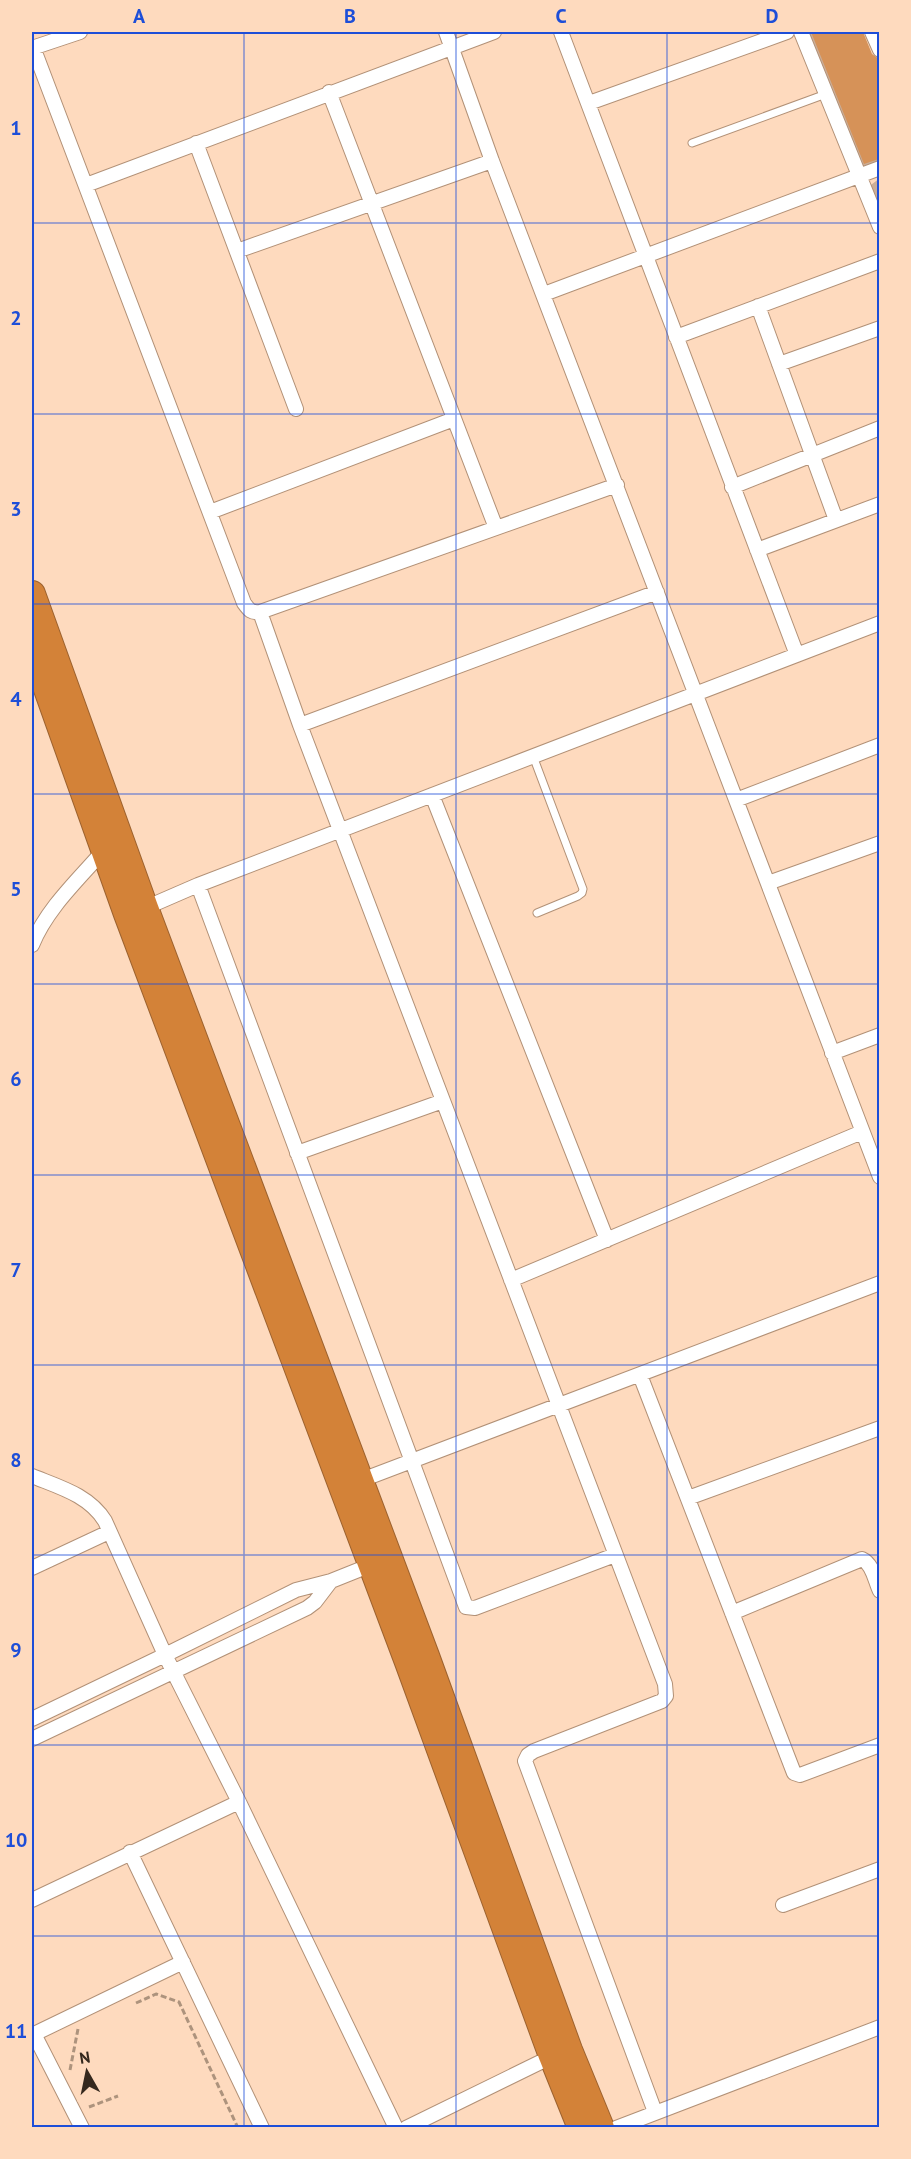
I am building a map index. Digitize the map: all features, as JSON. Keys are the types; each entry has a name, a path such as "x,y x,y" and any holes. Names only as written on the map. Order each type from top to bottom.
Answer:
{"highway":[{"path":"32,594 145,908 359,1481 380,1561"},
{"path":"32,648 127,914 380,1561 561,2053 580,2127"},
{"path":"561,2053 600,2127"}],"street":[{"path":"80,32 32,48 244,603 253,613 616,485"},
{"path":"446,32 492,160 879,1177"},
{"path":"86,185 494,32"},
{"path":"561,32 797,655"},
{"path":"589,103 787,32"},
{"path":"801,32 879,227"},
{"path":"872,32 879,50"},
{"path":"329,92 496,528"},
{"path":"196,143 296,409"},
{"path":"237,251 492,160"},
{"path":"544,294 879,168"},
{"path":"676,337 879,261"},
{"path":"758,306 836,520"},
{"path":"779,364 879,328"},
{"path":"210,512 454,419"},
{"path":"732,487 879,428"},
{"path":"757,550 879,504"},
{"path":"300,725 657,592"},
{"path":"260,612 300,725 665,1684 666,1696 662,1701 534,1751 525,1761 655,2112"},
{"path":"145,908 198,885 879,623"},
{"path":"736,800 879,746"},
{"path":"432,795 607,1240"},
{"path":"768,883 879,843"},
{"path":"32,945 49,914 105,849"},
{"path":"198,885 466,1607 475,1608 615,1555"},
{"path":"832,1053 879,1035"},
{"path":"297,1153 443,1101"},
{"path":"511,1280 862,1132"},
{"path":"359,1481 879,1283"},
{"path":"640,1375 794,1773 800,1775 879,1745"},
{"path":"688,1498 879,1428"},
{"path":"32,1476 88,1501 98,1510 173,1672 239,1802 396,2127"},
{"path":"32,1568 109,1532"},
{"path":"732,1613 862,1559 870,1566 879,1591"},
{"path":"32,1719 296,1590 331,1581 380,1561"},
{"path":"32,1738 307,1608 315,1602 331,1581"},
{"path":"32,1900 239,1802"},
{"path":"130,1852 262,2127"},
{"path":"783,1905 879,1869"},
{"path":"82,2127 33,2034 183,1962"},
{"path":"616,2127 879,2027"},
{"path":"406,2127 561,2053"}],"lane":[{"path":"692,143 826,94"},
{"path":"533,756 583,889 578,896 537,913"}],"path":[{"path":"127,2007 156,1994 178,2002 238,2127"},
{"path":"74,2078 69,2068 78,2029"},
{"path":"88,2107 118,2096"}],"building":[{"path":"811,32 863,32 872,54 879,59 879,159 864,164"}]}
